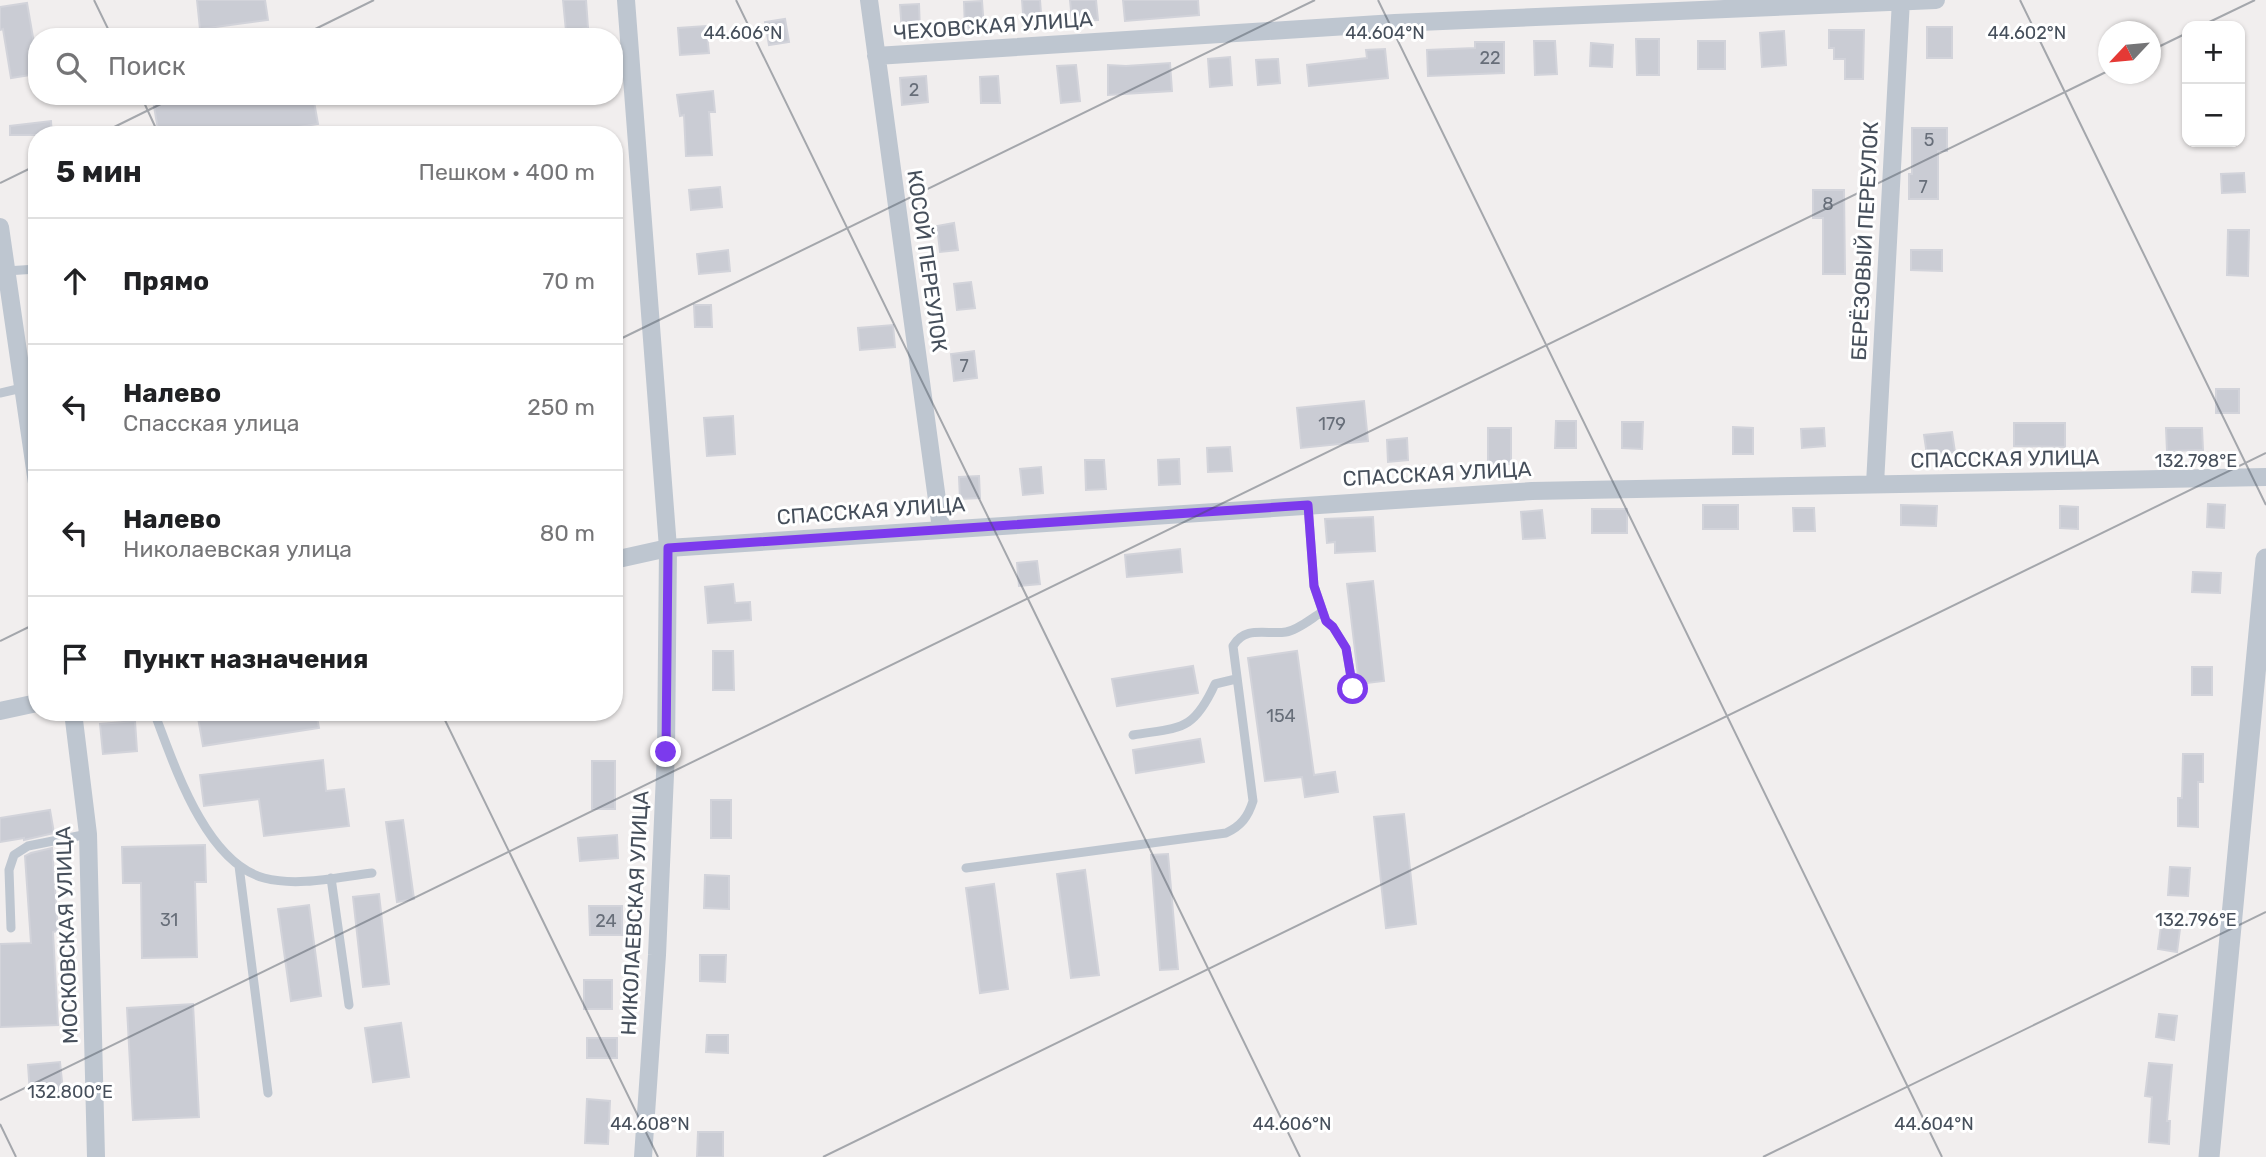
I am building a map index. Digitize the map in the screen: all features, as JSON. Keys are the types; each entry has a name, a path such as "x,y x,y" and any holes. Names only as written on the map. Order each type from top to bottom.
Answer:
{"street":[{"name":"НИКОЛАЕВСКАЯ УЛИЦА","path":"626,0 668,548 665,779 657,955 643,1157"},
{"name":"КОСОЙ ПЕРЕУЛОК","path":"869,0 942,529"},
{"path":"1901,1 1936,0"},
{"name":"ЧЕХОВСКАЯ УЛИЦА","path":"876,56 1395,23 1901,1"},
{"name":"БЕРЁЗОВЫЙ ПЕРЕУЛОК","path":"1875,484 1901,1"},
{"path":"0,227 28,426"},
{"name":"СПАССКАЯ УЛИЦА","path":"623,558 668,548 1532,491 2266,477"},
{"path":"2209,1157 2266,559"},
{"path":"0,711 28,705"},
{"name":"МОСКОВСКАЯ УЛИЦА","path":"74,721 88,834 96,1157"}],"lane":[{"path":"6,271 28,270"},
{"path":"0,393 22,388"},
{"path":"1308,505 1314,586 1322,612 1346,648 1353,689"},
{"path":"966,868 1226,833 1239,827 1253,800 1233,646 1238,638 1250,632 1289,632 1322,612"},
{"path":"1133,735 1182,727 1193,722 1215,684 1236,679"},
{"path":"158,721 193,808 213,837 239,866 263,878 289,882 372,873"},
{"path":"11,928 9,870 14,855 28,846 88,834"},
{"path":"239,866 268,1093"},
{"path":"331,878 349,1005"}],"building":[{"path":"197,0 265,0 268,20 200,28"},
{"path":"563,0 586,0 588,28 566,28"},
{"path":"1022,0 1040,0 1042,26 1024,27"},
{"path":"1070,0 1096,0 1098,20 1072,21"},
{"path":"1123,0 1198,0 1199,15 1125,21"},
{"path":"982,1 984,28 965,29 964,2"},
{"path":"27,3 31,28 28,28 28,75 11,78 3,29 0,30 0,7"},
{"path":"919,4 920,31 902,32 900,5"},
{"path":"785,19 789,42 769,45 765,22"},
{"path":"706,26 709,53 680,55 678,28"},
{"path":"1927,27 1952,27 1952,58 1927,58"},
{"path":"1829,30 1864,30 1863,79 1845,79 1845,59 1834,59 1834,48 1829,48"},
{"path":"1784,31 1786,65 1762,67 1760,33"},
{"path":"1636,39 1659,39 1659,75 1637,75"},
{"path":"1534,41 1555,41 1557,74 1535,75"},
{"path":"1698,41 1725,41 1725,69 1698,69"},
{"path":"1475,42 1504,42 1504,73 1428,76 1427,50 1475,48"},
{"path":"1591,43 1613,45 1612,67 1590,66"},
{"path":"1385,49 1388,78 1309,86 1307,65 1367,58 1366,50"},
{"path":"1230,57 1232,85 1210,87 1208,59"},
{"path":"1278,59 1280,83 1258,85 1256,60"},
{"path":"1170,63 1172,91 1108,95 1108,65"},
{"path":"1076,65 1080,101 1061,103 1057,66"},
{"path":"926,76 928,102 902,105 900,78"},
{"path":"998,76 1000,103 981,103 980,77"},
{"path":"713,91 715,112 709,112 712,155 686,156 684,115 680,116 677,95"},
{"path":"154,105 315,105 318,124 305,126 157,126"},
{"path":"51,121 51,126 28,126 28,135 10,135 10,126"},
{"path":"1912,128 1947,128 1947,151 1938,151 1938,199 1909,199"},
{"path":"2244,173 2245,192 2222,193 2221,174"},
{"path":"720,187 722,207 691,210 689,190"},
{"path":"1813,190 1844,190 1845,274 1823,274 1823,218 1813,218"},
{"path":"954,223 958,250 940,252 937,226"},
{"path":"2228,230 2249,230 2248,276 2227,275"},
{"path":"728,250 730,271 699,274 697,254"},
{"path":"1911,250 1942,250 1942,271 1911,270"},
{"path":"971,282 975,308 957,310 954,284"},
{"path":"694,305 711,305 712,327 695,327"},
{"path":"893,325 895,347 860,350 858,328"},
{"path":"974,351 977,378 954,381 951,354"},
{"path":"2216,389 2239,389 2239,413 2216,413"},
{"path":"1364,401 1368,441 1301,448 1297,408"},
{"path":"733,416 735,454 707,456 704,418"},
{"path":"1556,421 1576,421 1576,448 1555,448"},
{"path":"1622,422 1643,422 1642,449 1622,448"},
{"path":"2014,423 2065,423 2065,447 2014,446"},
{"path":"1733,427 1753,428 1753,454 1733,454"},
{"path":"1488,428 1511,428 1511,464 1488,464"},
{"path":"1824,428 1825,446 1802,448 1801,429"},
{"path":"2166,428 2202,428 2203,450 2167,451"},
{"path":"1952,432 1955,452 1927,455 1924,435"},
{"path":"1407,438 1408,460 1388,462 1387,440"},
{"path":"1230,447 1232,471 1208,472 1207,448"},
{"path":"1179,459 1180,484 1159,485 1158,460"},
{"path":"1085,460 1104,460 1106,489 1086,490"},
{"path":"1041,467 1043,493 1023,495 1020,469"},
{"path":"979,476 980,498 960,499 959,477"},
{"path":"2208,504 2225,505 2224,528 2207,527"},
{"path":"1703,505 1738,505 1738,529 1703,529"},
{"path":"1901,505 1937,506 1936,526 1901,525"},
{"path":"2060,506 2078,507 2078,529 2060,528"},
{"path":"1793,508 1814,508 1815,531 1794,531"},
{"path":"1592,509 1627,509 1627,533 1592,533"},
{"path":"1542,510 1545,538 1523,539 1521,512"},
{"path":"1373,517 1375,551 1335,553 1335,542 1327,543 1325,519"},
{"path":"1180,549 1182,572 1127,577 1125,555"},
{"path":"1037,561 1040,584 1019,586 1017,563"},
{"path":"2193,572 2221,573 2220,593 2192,592"},
{"path":"1373,581 1384,681 1359,684 1347,584"},
{"path":"733,584 735,603 750,602 751,620 708,623 705,587"},
{"path":"713,651 733,651 734,690 713,690"},
{"path":"1297,651 1314,775 1335,772 1338,792 1305,797 1302,777 1265,781 1248,658"},
{"path":"1193,666 1198,693 1117,706 1112,679"},
{"path":"2192,667 2212,667 2212,695 2192,695"},
{"path":"135,721 137,751 103,754 100,724"},
{"path":"199,721 318,721 319,728 203,746"},
{"path":"1200,739 1204,762 1136,773 1133,750"},
{"path":"2183,754 2203,754 2203,782 2198,782 2198,827 2178,826"},
{"path":"323,760 326,791 344,789 349,826 264,836 259,799 204,806 200,775"},
{"path":"592,761 615,761 615,809 592,809"},
{"path":"711,800 731,800 731,838 711,838"},
{"path":"50,810 54,833 0,842 0,818"},
{"path":"1404,814 1416,924 1386,928 1374,817"},
{"path":"403,820 414,899 397,902 386,822"},
{"path":"617,835 618,858 580,861 578,838"},
{"path":"205,845 206,882 195,882 197,957 142,958 141,883 123,883 122,847"},
{"path":"52,848 58,931 53,932 58,1025 0,1027 0,944 31,943 25,856"},
{"path":"1168,854 1178,969 1160,970 1151,855"},
{"path":"2170,867 2190,868 2188,896 2168,895"},
{"path":"1085,870 1099,975 1071,978 1057,874"},
{"path":"705,875 729,876 729,909 704,908"},
{"path":"994,884 1008,989 980,993 966,888"},
{"path":"379,894 389,984 363,987 353,897"},
{"path":"309,905 321,996 291,1001 278,909"},
{"path":"589,906 622,906 622,935 590,935"},
{"path":"2161,926 2180,929 2177,952 2158,949"},
{"path":"700,955 726,955 725,982 700,981"},
{"path":"584,980 612,980 612,1009 584,1009"},
{"path":"193,1004 199,1117 133,1120 127,1008"},
{"path":"2159,1014 2177,1016 2174,1040 2156,1037"},
{"path":"401,1023 409,1077 373,1082 365,1028"},
{"path":"707,1035 728,1035 728,1053 706,1052"},
{"path":"587,1038 617,1038 617,1058 587,1058"},
{"path":"60,1062 63,1091 30,1094 28,1065"},
{"path":"2149,1063 2172,1065 2167,1121 2170,1121 2169,1144 2149,1142 2152,1097 2145,1096"},
{"path":"587,1099 610,1101 608,1144 585,1143"},
{"path":"698,1132 723,1132 723,1157 697,1157"}],"route":[{"path":"666,752 668,548 1308,505 1314,586 1326,621 1342,639 1346,648 1353,689"}]}
